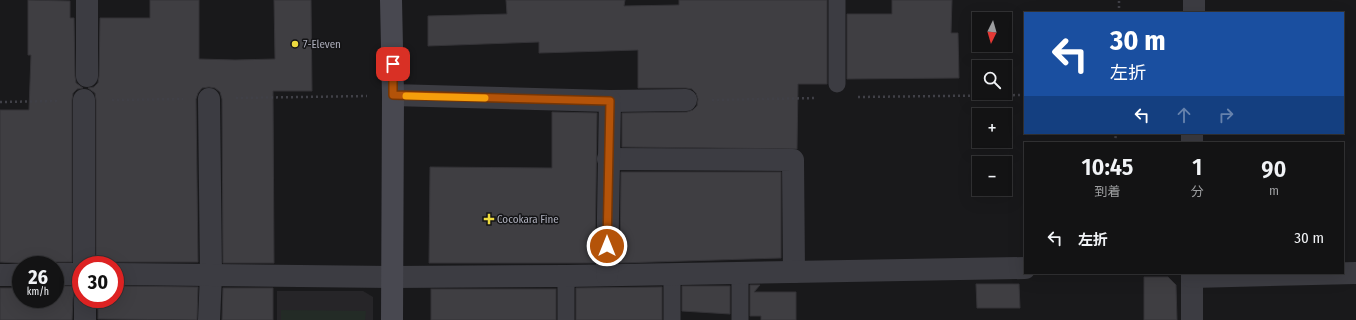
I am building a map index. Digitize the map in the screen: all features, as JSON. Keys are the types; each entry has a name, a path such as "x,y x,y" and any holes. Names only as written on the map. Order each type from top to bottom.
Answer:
{"street":[{"path":"87,0 88,76"},
{"path":"391,0 393,95 392,320"},
{"path":"1194,0 1194,12"},
{"path":"393,95 610,101 686,100"},
{"path":"209,98 211,275 209,320"},
{"path":"84,100 84,256"},
{"path":"607,275 610,101"},
{"path":"608,159 793,160 794,272"},
{"path":"124,274 391,277 566,276 1024,268"},
{"path":"1344,273 1356,273"},
{"path":"1192,320 1192,275 1274,274"},
{"path":"0,275 12,275"},
{"path":"85,308 85,320"}],"lane":[{"path":"837,0 837,84"},
{"path":"740,273 740,320"},
{"path":"672,274 672,320"},
{"path":"566,276 566,320"}],"path":[{"path":"1119,0 1119,12"}],"shaded area":[{"path":"277,291 363,291 373,297 373,320 277,320"},
{"path":"281,310 366,311 365,320 281,320"}],"building":[{"path":"28,0 70,1 70,18 74,18 76,83 83,88 77,89 73,93 72,100 72,262 64,262 64,256 12,256 12,263 0,262 0,110 29,110 31,55 28,55"},
{"path":"150,0 199,0 199,59 275,59 274,0 311,0 312,91 273,91 274,263 223,263 222,99 220,92 215,88 209,87 202,88 196,99 198,262 124,262 124,256 96,256 96,100 95,93 88,88 94,87 98,83 100,18 150,18"},
{"path":"506,0 625,0 624,6 679,5 679,0 827,0 827,84 798,84 797,149 622,147 622,113 687,112 693,110 697,106 698,99 696,93 692,89 686,88 638,88 638,50 539,53 539,42 428,46 428,16 507,14"},
{"path":"892,0 952,0 951,33 958,33 959,78 847,79 847,14 892,14"},
{"path":"552,112 597,113 595,263 429,263 430,167 552,168"},
{"path":"621,172 781,172 781,258 620,263"},
{"path":"1144,277 1168,277 1176,285 1177,320 1144,320"},
{"path":"976,284 1019,284 1020,308 977,308"},
{"path":"750,285 760,285 754,292 796,292 796,320 761,320 761,316 750,316"},
{"path":"64,286 72,286 72,320 0,320 0,288 12,288 12,308 64,308"},
{"path":"124,286 198,287 197,320 98,319 98,308 124,308"},
{"path":"682,286 730,286 730,314 682,311"},
{"path":"662,287 662,320 576,320 576,288"},
{"path":"223,288 273,288 273,320 222,320"},
{"path":"431,289 556,289 556,320 431,320"}],"slow traffic":[{"path":"406,96 485,98"}],"place":[{"name":"7-Eleven","path":"295,44"},
{"name":"Cocokara Fine","path":"489,219"}],"route":[{"path":"393,64 393,95 610,101 607,246"}]}
